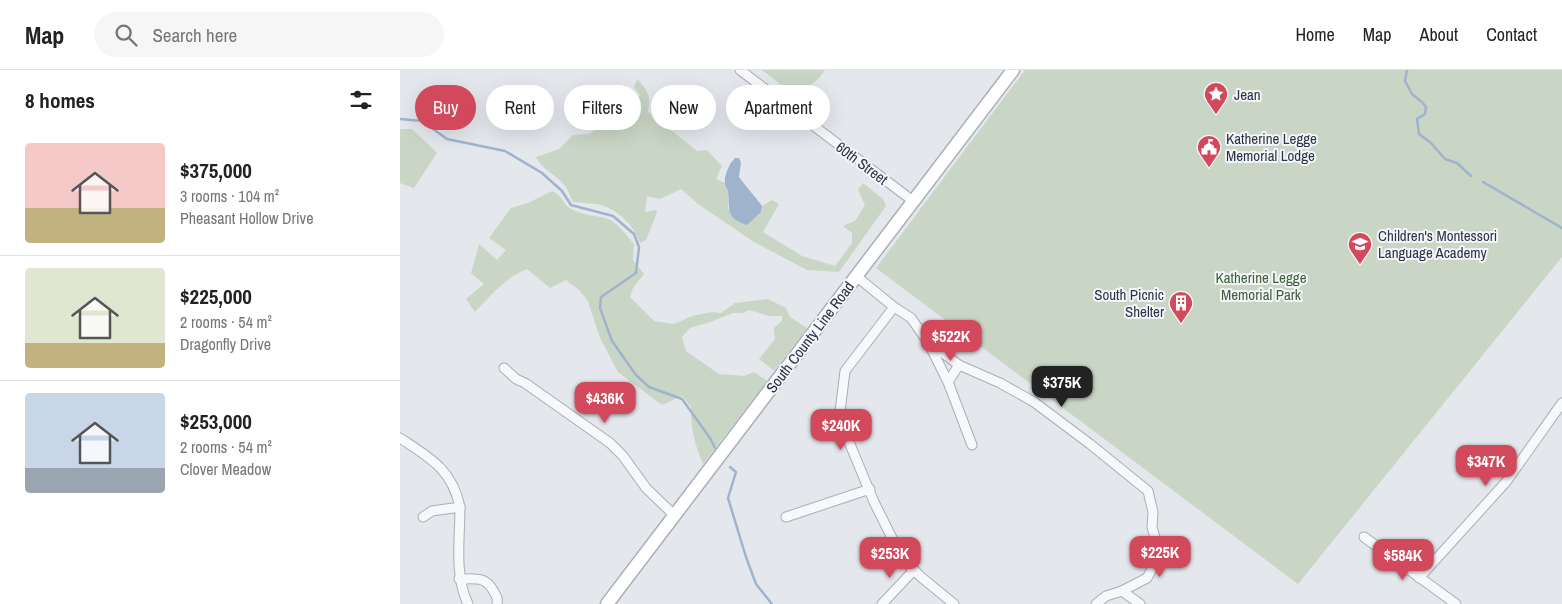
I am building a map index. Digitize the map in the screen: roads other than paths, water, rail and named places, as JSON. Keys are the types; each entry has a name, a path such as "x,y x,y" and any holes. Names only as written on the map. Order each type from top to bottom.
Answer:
{"main road":[{"name":"South County Line Road","path":"607,604 1013,70"}],"street":[{"name":"60th Street","path":"740,70 913,201"},
{"path":"856,276 894,307 911,318 928,342 948,382 972,445"},
{"path":"894,307 845,371 840,412 847,437 874,502 896,546 914,570 954,604"},
{"path":"928,342 959,366 1000,383 1042,408 1090,444 1148,492 1153,512 1152,526 1160,554 1146,578 1122,591 1106,596 1096,604"},
{"path":"948,382 959,366"},
{"path":"504,368 516,379 525,383 610,443 623,456 646,488 674,516"},
{"path":"1419,578 1506,482 1561,408"},
{"path":"400,438 441,467 454,489 460,507 459,579 463,595 468,604"},
{"path":"786,517 870,489"},
{"path":"422,517 432,511 460,507"},
{"path":"1364,537 1456,604"},
{"path":"882,604 914,570"},
{"path":"459,579 481,579 491,586 498,599 497,604"},
{"path":"1122,591 1140,604"}],"water":[{"path":"735,158 739,158 741,163 739,177 762,206 761,212 747,225 735,219 729,208 725,177 729,166"}],"waterway":[{"path":"1407,70 1405,81 1412,94 1426,107 1425,114 1417,119 1419,134 1431,143 1445,159 1457,163 1471,176"},
{"path":"400,119 422,121 447,139 505,151 542,173 562,191 571,205 613,216 634,234 639,247 636,273 601,297 600,308 612,341 636,375 649,387 682,399 715,448"},
{"path":"1483,182 1562,228"},
{"path":"730,467 736,472 728,498 746,557 756,584 772,604"}],"place":[{"name":"Jean","path":"1216,115"},
{"name":"Katherine Legge Memorial Lodge","path":"1209,168"},
{"name":"Children's Montessori Language Academy","path":"1360,265"},
{"name":"South Picnic Shelter","path":"1181,324"}],"park label":[{"name":"Katherine Legge Memorial Park","path":"1261,286"}]}
